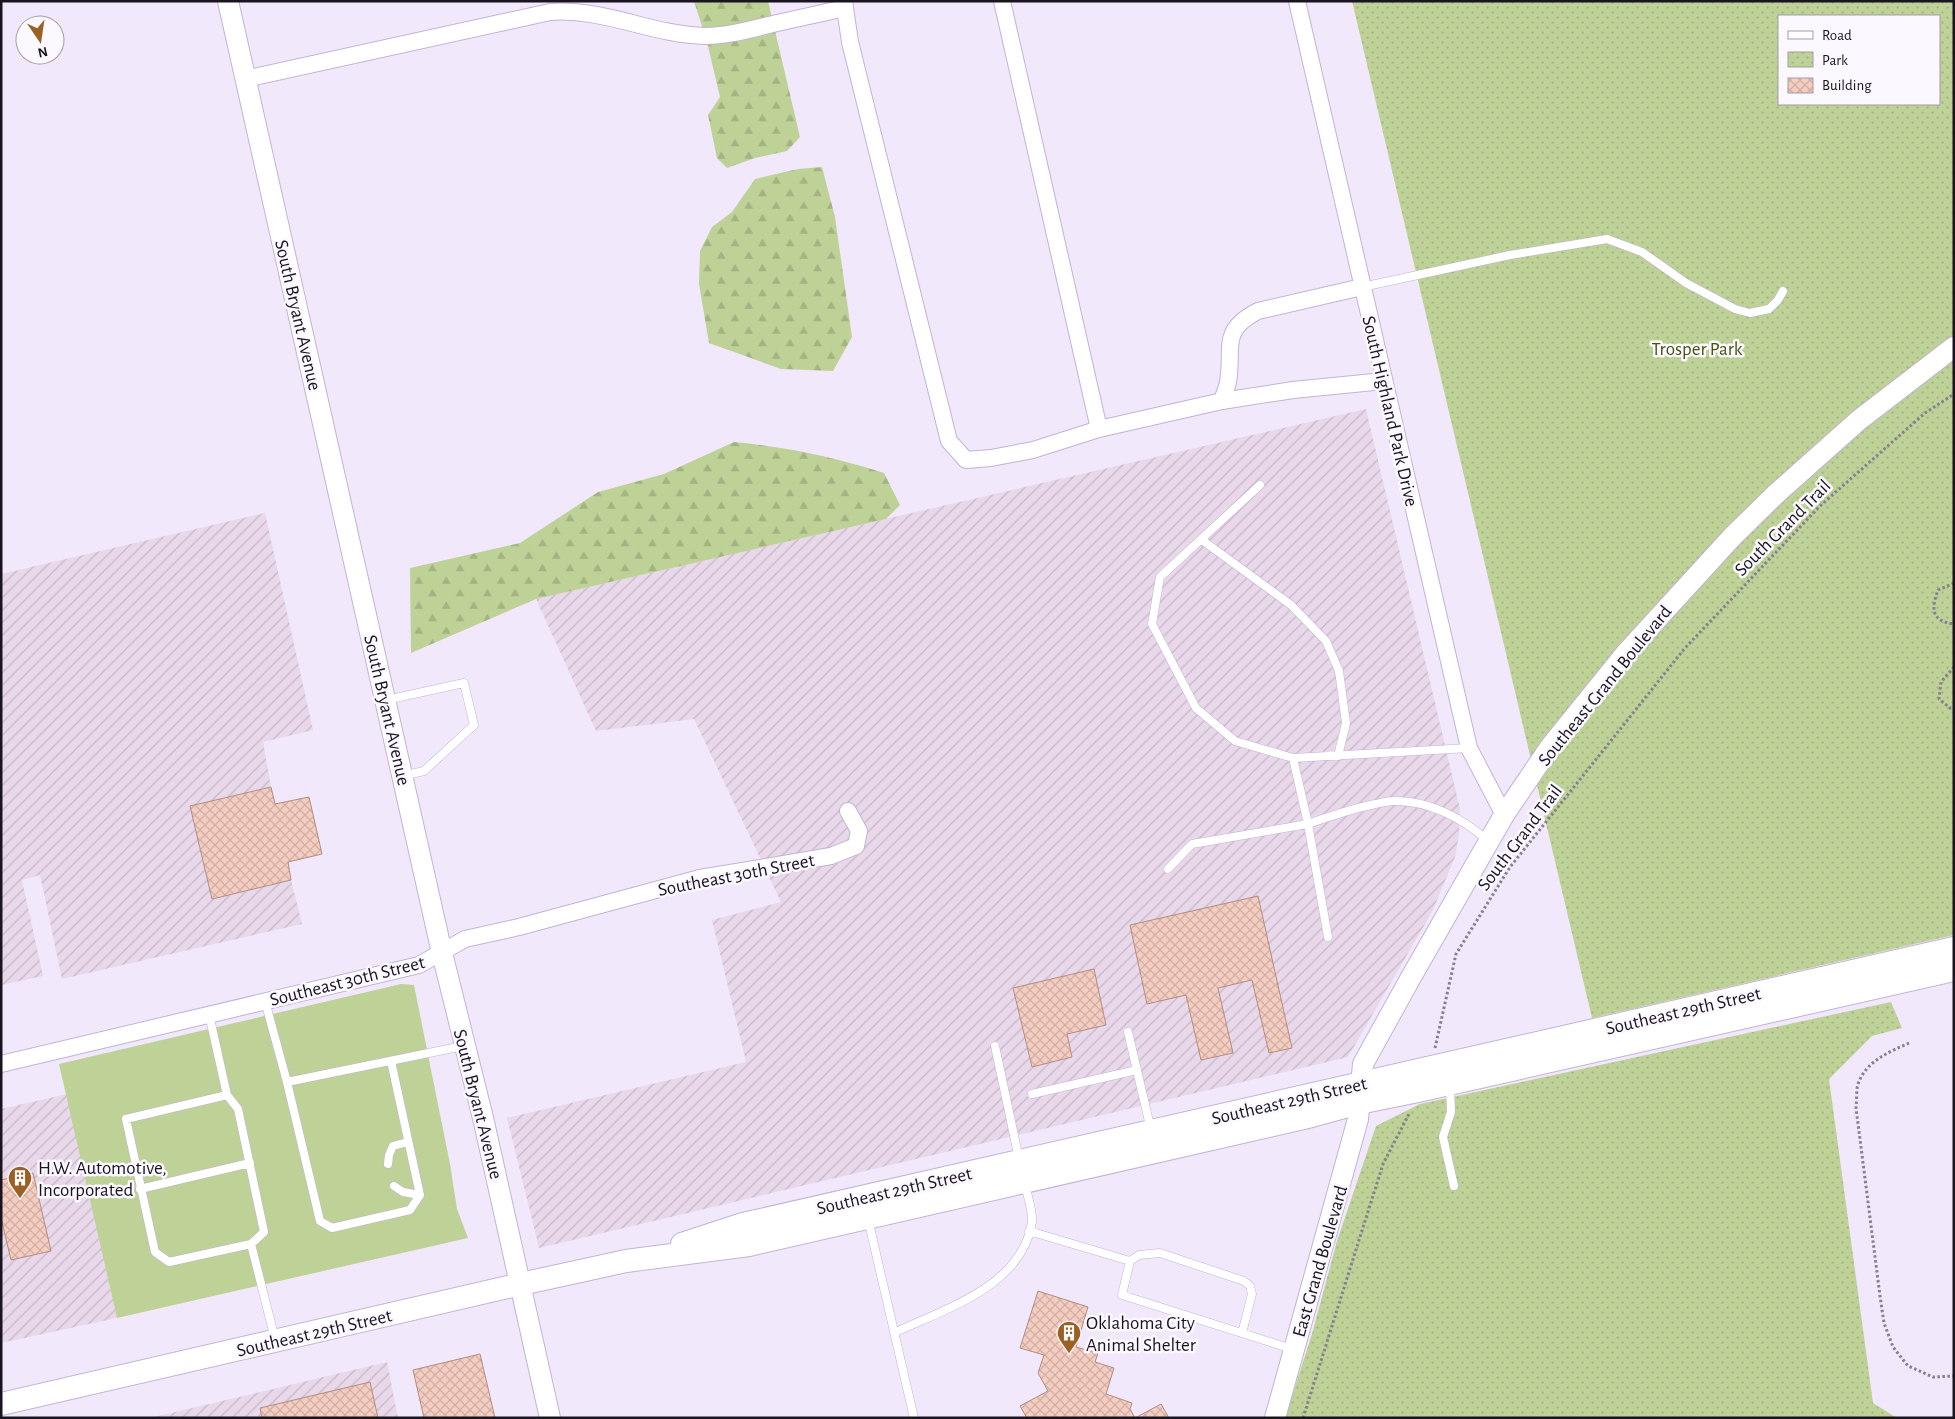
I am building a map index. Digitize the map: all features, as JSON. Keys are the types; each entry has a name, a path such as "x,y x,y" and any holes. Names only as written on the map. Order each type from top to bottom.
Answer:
{"main road":[{"name":"Southeast 29th Street","path":"626,1261 743,1224 1312,1116 1360,1093 1429,1068 1954,948"},
{"name":"Southeast 29th Street","path":"1,1404 626,1261 749,1245 868,1217 1151,1132 1360,1093 1418,1091 1954,970"}],"street":[{"name":"South Bryant Avenue","path":"228,1 442,953 521,1284 550,1418"},
{"path":"1002,1 1099,429"},
{"name":"South Highland Park Drive","path":"1297,1 1469,748 1504,815"},
{"path":"246,79 550,12 590,12 665,30 704,36 727,35 844,4 853,52 949,441 966,460 991,458 1033,450 1099,429 1222,401 1293,390 1384,381"},
{"path":"1222,401 1228,380 1230,341 1243,319 1258,311 1362,287"},
{"name":"Southeast Grand Boulevard","path":"1360,1093 1363,1064 1504,815 1550,748 1626,653 1733,536 1860,420 1954,347"},
{"name":"Southeast 30th Street","path":"1,1064 419,965 465,939 519,927 700,878 831,856 856,846 859,831 848,811"},
{"name":"East Grand Boulevard","path":"1275,1418 1358,1120 1360,1093"}],"lane":[{"path":"1362,287 1510,255 1607,238 1642,252 1686,284 1735,309 1750,313 1769,309 1778,300 1783,291"},
{"path":"1260,485 1160,577 1152,624 1196,708 1235,741 1293,758 1469,748"},
{"path":"1202,540 1291,605 1326,641 1339,672 1346,723 1338,756"},
{"path":"386,700 464,683 474,724 424,771 402,776"},
{"path":"1293,758 1308,824 1328,937"},
{"path":"1168,869 1192,844 1308,824 1352,809 1394,801 1429,806 1461,821 1489,842"},
{"path":"265,1001 287,1082 320,1221 332,1228 410,1210 420,1195 391,1061"},
{"path":"209,1014 227,1095 238,1109 264,1232 251,1244 169,1262 156,1252 140,1189 126,1119 227,1095"},
{"path":"1128,1032 1151,1132"},
{"path":"287,1082 465,1045"},
{"path":"896,1332 974,1296 1003,1275 1024,1249 1032,1220 995,1046"},
{"path":"1032,1094 1137,1070"},
{"path":"1450,1084 1451,1112 1443,1137 1454,1186"},
{"path":"388,1164 393,1146 408,1142"},
{"path":"140,1189 250,1163"},
{"path":"394,1186 403,1192 420,1195"},
{"path":"868,1217 896,1332 914,1418"},
{"path":"1029,1231 1130,1261"},
{"path":"251,1244 275,1341"},
{"path":"1242,1334 1252,1294 1250,1286 1244,1281 1160,1253 1139,1255 1130,1261 1122,1295 1242,1334 1294,1350"}],"path":[{"name":"South Grand Trail","path":"1429,1068 1456,954 1510,867 1685,648 1820,506 1925,412 1954,394"},
{"path":"1954,583 1938,590 1933,604 1935,615 1943,622 1954,624"},
{"path":"1954,667 1941,682 1939,699 1950,708 1954,708"},
{"path":"1909,1043 1882,1055 1869,1066 1858,1084 1856,1108 1880,1296 1884,1323 1893,1347 1908,1366 1933,1377 1954,1376"},
{"path":"1303,1418 1383,1164 1408,1116 1418,1091"}],"shaded area":[{"path":"1366,409 1460,809 1459,834 1455,857 1432,912 1348,1057 539,1248 507,1118 746,1062 712,920 781,902 694,719 596,731 536,599"},
{"path":"265,513 313,730 263,742 271,787 190,806 212,899 291,880 302,924 62,979 40,875 22,880 43,976 1,985 1,574"},
{"path":"67,1094 117,1318 1,1343 1,1109"},
{"path":"387,1362 398,1418 150,1418"}],"green space":[{"path":"694,1 768,1 800,137 787,151 755,158 727,168 717,158 708,115 720,97 707,42"},
{"name":"Trosper Park","path":"1352,1 1954,1 1954,935 1592,1018"},
{"path":"822,167 835,217 852,337 833,371 781,369 709,343 699,284 700,251 712,227 732,212 755,179 798,169"},
{"path":"734,442 810,453 884,473 900,505 886,519 536,599 411,653 410,568 520,543 598,492 664,474"},
{"path":"401,984 414,985 450,1164 457,1209 468,1238 117,1318 59,1064"},
{"path":"1891,1002 1902,1028 1872,1036 1829,1079 1873,1403 1897,1418 1285,1418 1312,1334 1337,1241 1376,1126 1420,1104"}],"building":[{"path":"271,787 275,804 309,797 322,854 288,862 291,880 212,899 190,806"},
{"path":"1258,896 1292,1048 1269,1053 1252,980 1218,988 1233,1053 1201,1060 1186,995 1147,1004 1130,925"},
{"path":"1094,969 1106,1025 1067,1034 1072,1057 1032,1067 1013,988"},
{"name":"H.W. Automotive, Incorporated","path":"33,1173 51,1251 11,1260 1,1218 1,1180"},
{"name":"Oklahoma City Animal Shelter","path":"1038,1291 1088,1307 1076,1347 1098,1353 1095,1362 1114,1368 1106,1394 1132,1403 1130,1409 1135,1418 1027,1418 1020,1406 1048,1391 1038,1373 1044,1355 1020,1348"},
{"path":"480,1354 495,1418 424,1418 413,1370"},
{"path":"370,1382 378,1418 262,1418 260,1408"},
{"name":"Oklahoma City Animal Shelter","path":"1161,1404 1169,1418 1135,1418"}],"place":[{"name":"H.W. Automotive, Incorporated","path":"20,1199"},
{"name":"Oklahoma City Animal Shelter","path":"1069,1354"}]}
